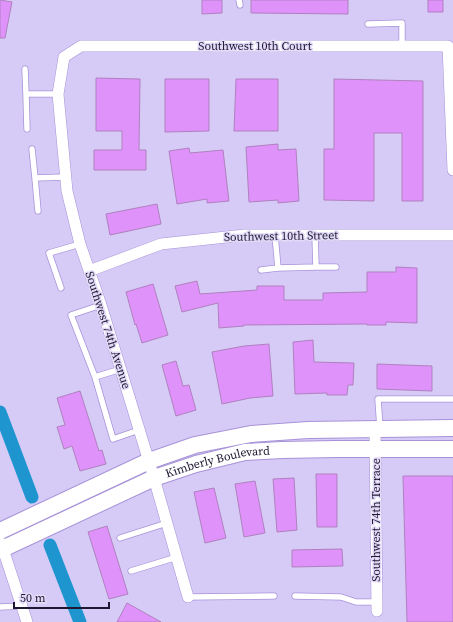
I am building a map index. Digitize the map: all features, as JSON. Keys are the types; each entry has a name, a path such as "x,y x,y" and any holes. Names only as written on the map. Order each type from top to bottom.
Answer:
{"street":[{"name":"Southwest 10th Court","path":"64,57 81,46 448,46 453,170"},
{"name":"Southwest 74th Avenue","path":"64,57 58,94 67,191 80,244 101,304 121,369 188,597"},
{"name":"Southwest 10th Street","path":"90,271 160,244 245,235 453,235"},
{"name":"Kimberly Boulevard","path":"0,531 149,461 195,445 251,434 308,430 453,428"},
{"name":"Southwest 74th Terrace","path":"376,606 375,448 377,429"},
{"name":"Kimberly Boulevard","path":"1,547 154,478 196,464 245,452 375,448 453,449"},
{"path":"1,547 27,622"}],"lane":[{"path":"368,24 402,23 402,47"},
{"path":"25,69 27,128"},
{"path":"26,94 58,94"},
{"path":"32,150 38,211"},
{"path":"35,178 66,177"},
{"path":"275,235 278,268"},
{"path":"315,235 316,267"},
{"path":"61,288 49,253 80,244"},
{"path":"261,270 278,268 336,267"},
{"path":"101,304 71,315 95,377 112,439 139,430"},
{"path":"95,377 121,369"},
{"path":"377,429 378,399 453,399"},
{"path":"120,538 167,523"},
{"path":"131,571 177,556"},
{"path":"188,597 274,596"},
{"path":"295,596 341,596 356,602 376,606"},
{"path":"0,607 22,606"}],"building":[{"path":"0,0 12,2 5,38 0,38"},
{"path":"202,0 222,0 222,13 202,14"},
{"path":"251,0 348,0 348,14 251,13"},
{"path":"428,0 443,0 443,12 428,12"},
{"path":"96,78 140,79 139,150 146,150 146,170 94,170 94,150 122,150 122,131 96,131"},
{"path":"165,79 209,79 209,131 165,132"},
{"path":"236,79 278,79 278,131 234,131"},
{"path":"334,79 423,81 423,201 402,201 402,133 374,133 374,201 324,200 324,149 334,149"},
{"path":"278,144 278,150 296,149 299,201 278,203 278,200 249,202 246,147"},
{"path":"189,148 190,153 223,150 229,201 207,203 207,199 177,204 169,151"},
{"path":"157,204 161,224 110,235 106,214"},
{"path":"396,267 417,268 417,323 386,322 386,325 244,325 219,328 218,303 182,312 175,286 197,281 200,294 257,290 257,286 284,286 284,300 323,300 323,293 367,292 367,272 396,272"},
{"path":"153,284 168,335 142,343 136,324 135,325 126,292"},
{"path":"313,340 314,362 354,363 353,385 348,385 347,395 327,395 327,393 295,394 293,342"},
{"path":"269,344 273,396 250,398 222,404 212,352 244,346"},
{"path":"176,361 183,386 189,385 196,410 176,416 162,365"},
{"path":"377,364 432,366 432,391 377,389"},
{"path":"80,391 99,451 102,450 106,464 80,471 72,446 64,449 57,427 65,425 57,398"},
{"path":"316,474 337,474 337,527 317,527"},
{"path":"403,476 453,476 453,622 407,622"},
{"path":"294,478 297,530 277,532 273,479"},
{"path":"255,481 265,533 244,537 235,484"},
{"path":"214,488 226,538 205,543 194,492"},
{"path":"107,526 128,594 109,599 88,532"},
{"path":"342,549 343,566 292,567 292,550"},
{"path":"127,603 161,622 117,622"}],"waterway":[{"path":"0,412 32,497"},
{"path":"50,545 80,622"}]}
